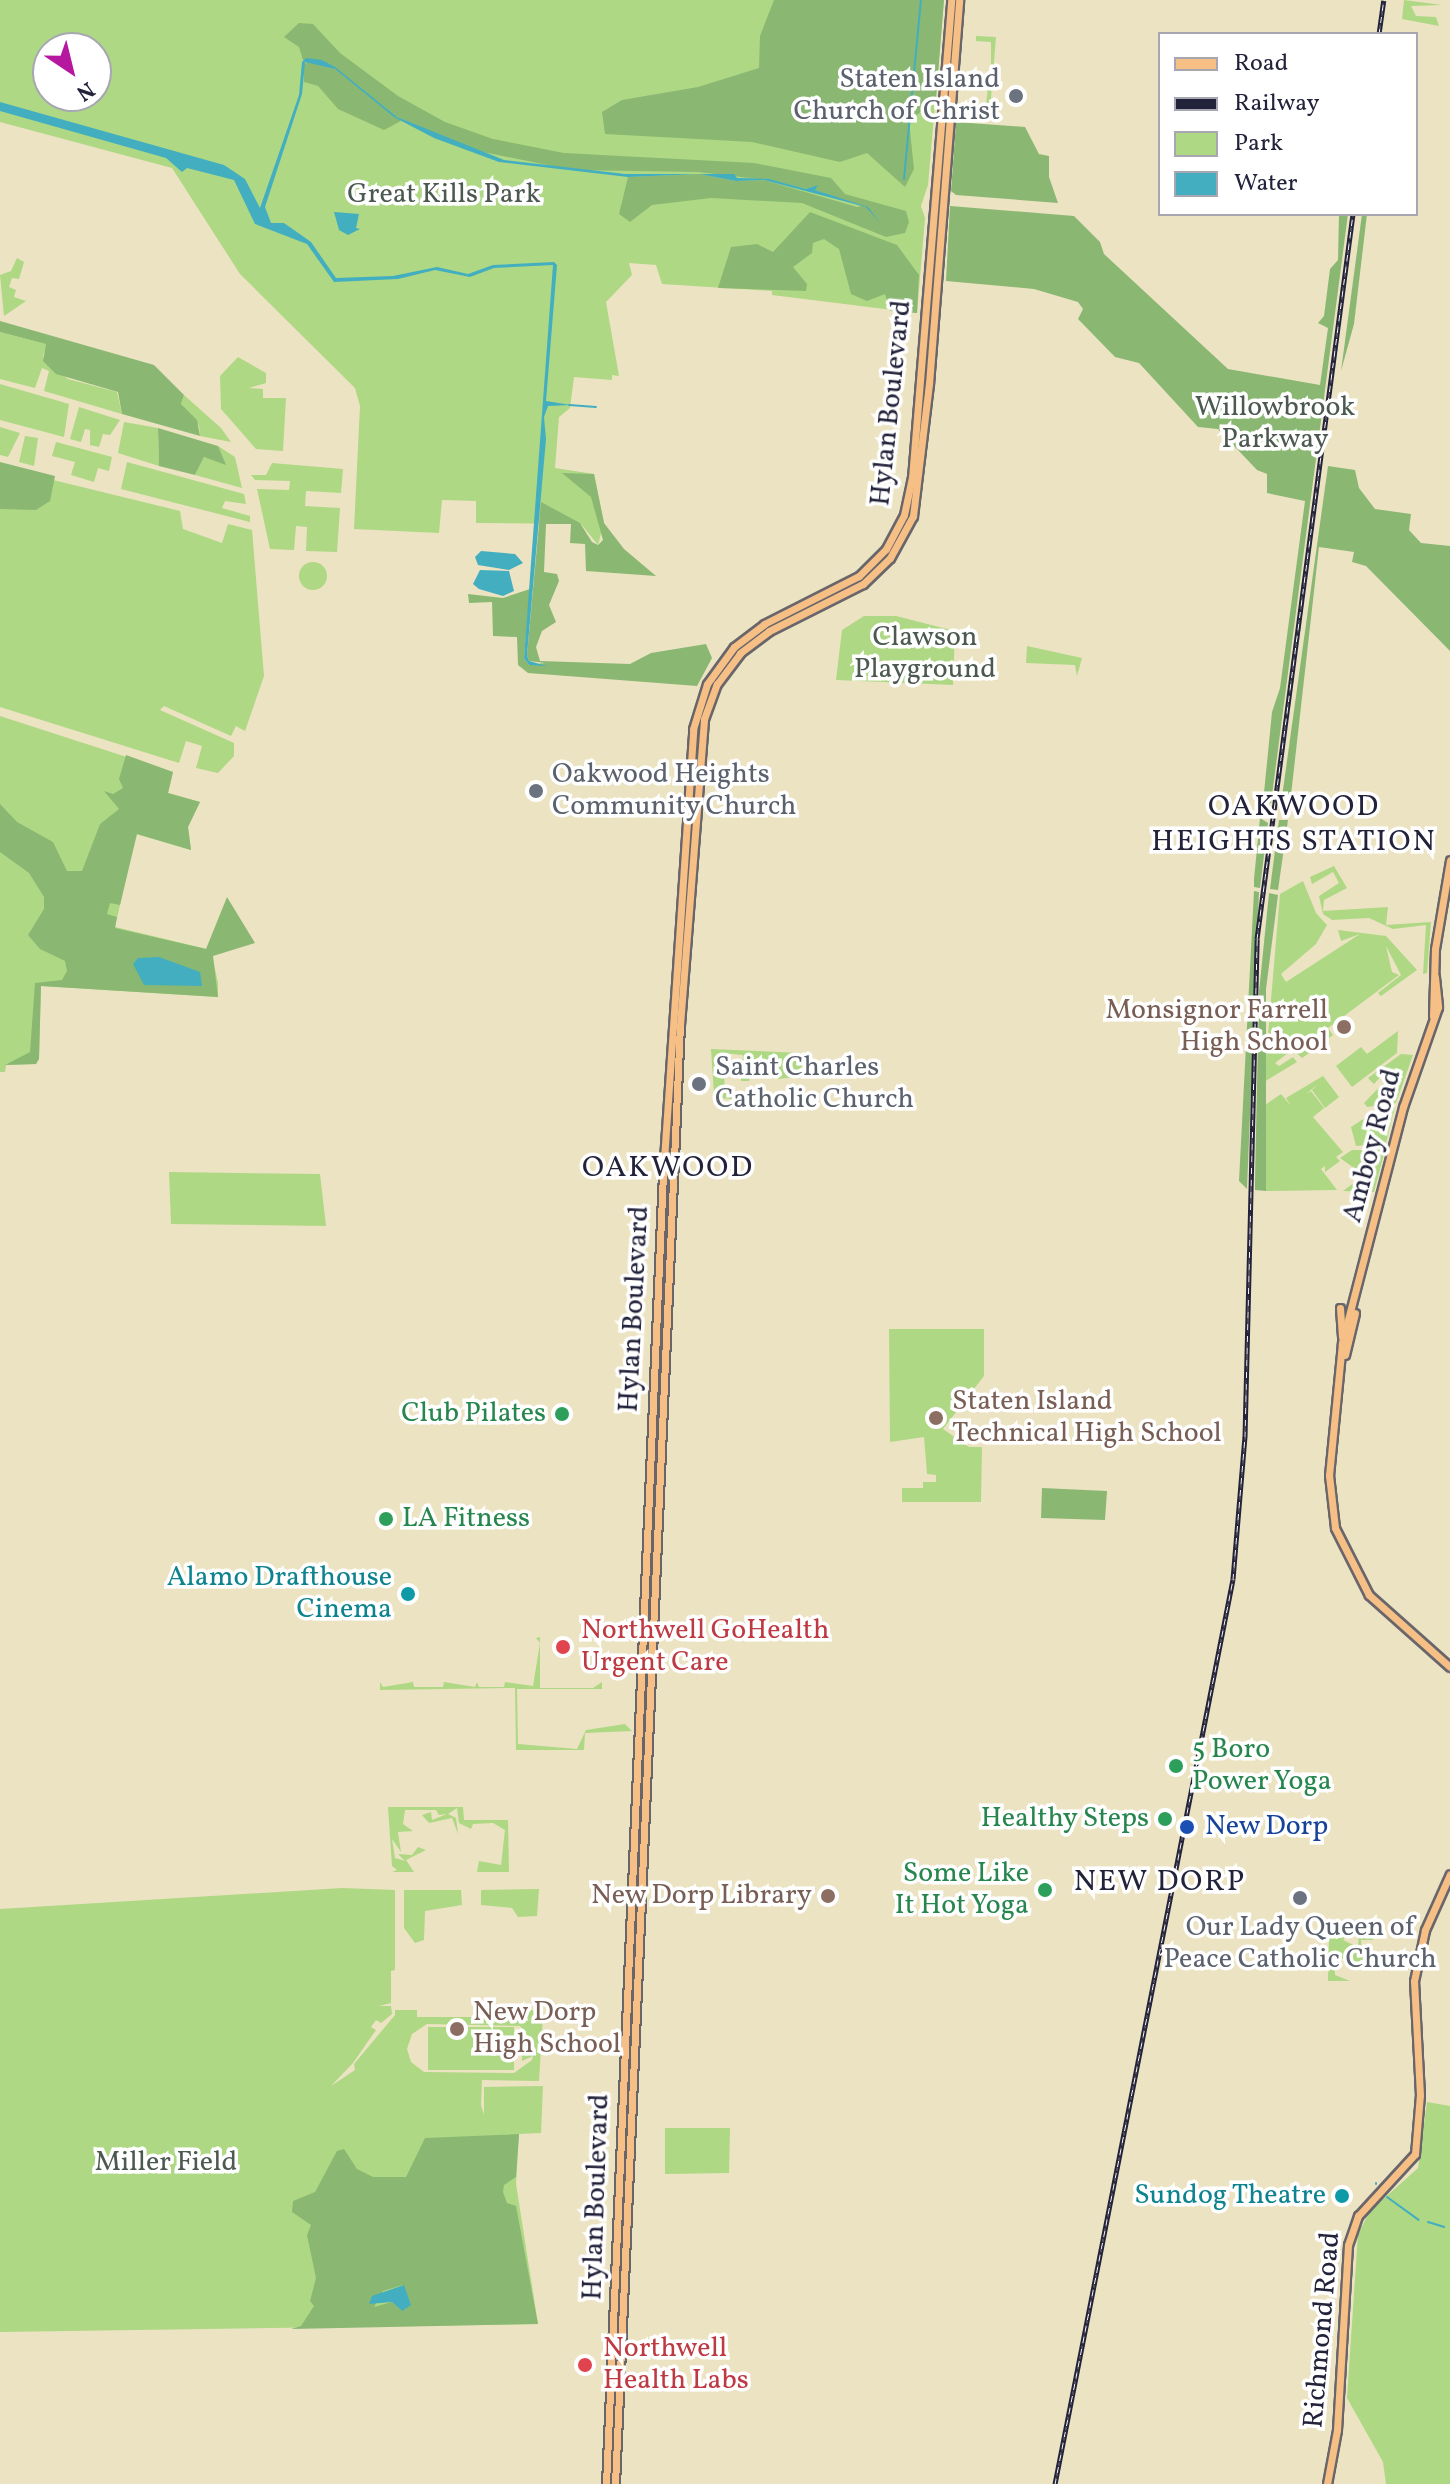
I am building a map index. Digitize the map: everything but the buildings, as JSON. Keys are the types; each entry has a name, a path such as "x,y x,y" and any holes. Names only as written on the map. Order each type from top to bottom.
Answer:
{"main road":[{"name":"Hylan Boulevard","path":"615,2484 625,2062 640,1695 672,1002 694,719 711,675 734,647 764,624 859,576 886,549 904,515 912,478 951,0"},
{"name":"Hylan Boulevard","path":"606,2484 635,2062 681,1005 704,719 717,684 740,653 769,631 863,584 890,558 913,516 930,374 959,0"},
{"name":"Amboy Road","path":"1450,860 1433,1017 1403,1107 1359,1287 1343,1360 1329,1475 1335,1528 1369,1595 1450,1667"},
{"name":"Amboy Road","path":"1343,1360 1342,1343 1359,1287"},
{"path":"1340,1308 1342,1343"},
{"path":"640,1695 650,1694"},
{"name":"Richmond Road","path":"1327,2484 1337,2430 1348,2245 1358,2216 1415,2154 1420,2095 1414,1981 1425,1930 1450,1874"},
{"path":"625,2062 635,2062"}],"green space":[{"name":"Great Kills Park","path":"0,0 944,0 928,185 921,206 925,218 917,313 772,295 772,291 662,284 656,265 629,263 632,275 606,302 619,376 612,375 612,380 574,377 570,408 559,417 555,468 594,474 604,523 598,545 581,524 476,523 476,501 442,500 439,533 354,529 360,406 355,388 240,274 172,168 0,122"},
{"path":"774,0 944,0 936,100 909,121 914,169 905,187 867,153 840,162 752,142 605,134 602,112 622,100 698,87 759,68 760,36"},
{"path":"1404,0 1442,5 1411,6 1416,16 1436,17 1439,26 1402,19"},
{"path":"299,23 313,24 340,53 398,96 445,122 493,139 564,153 754,163 831,178 845,194 906,211 909,222 905,233 886,237 802,203 711,198 652,205 630,222 619,214 628,177 699,174 736,181 764,180 862,206 815,190 816,186 806,189 775,181 698,172 572,170 473,150 397,117 329,64 303,60 299,47 284,37"},
{"path":"976,36 996,37 990,110 971,108 972,103 986,104 991,65 991,42 976,41"},
{"path":"310,60 335,69 401,121 384,130 338,109 318,86 304,82 304,64"},
{"path":"956,122 1025,127 1039,154 1049,156 1049,177 1058,203 956,195 951,191"},
{"name":"Willowbrook Parkway","path":"950,206 1074,216 1100,242 1104,254 1228,369 1320,385 1328,328 1318,323 1324,316 1330,269 1338,260 1339,216 1348,216 1271,803 1263,803 1272,712 1280,688 1305,501 1267,493 1267,474 1257,470 1218,429 1198,427 1139,363 1115,357 1078,319 1083,309 1078,302 1034,289 946,281"},
{"path":"810,212 897,245 919,275 917,313 890,311 885,294 867,301 851,294 839,249 824,239 813,243 812,253 793,267 807,284 806,291 718,288 731,247 757,244 773,252"},
{"path":"1362,216 1367,216 1354,324 1341,371"},
{"path":"17,258 24,262 19,279 12,278 9,287 16,290 14,297 26,301 4,316 0,275 11,271"},
{"path":"0,321 154,365 184,395 181,404 197,420 200,436 122,414 118,392 56,374 43,361 46,344 0,332"},
{"path":"0,332 47,344 43,356 47,363 68,379 117,392 122,414 44,391 49,371 42,368 35,388 0,379"},
{"path":"238,357 266,373 266,383 249,388 263,389 263,398 286,398 283,451 256,449 221,409 220,376"},
{"path":"0,384 69,404 64,437 0,420"},
{"path":"184,395 221,428 231,442 200,436 199,426 181,404"},
{"path":"79,407 120,420 110,435 103,434 99,447 90,445 90,430 85,429 81,442 70,439"},
{"path":"124,422 158,428 159,466 118,453"},
{"path":"0,427 20,433 8,457 0,455"},
{"path":"158,428 218,446 226,465 204,457 195,475 159,466"},
{"path":"25,436 38,438 34,466 19,462"},
{"path":"56,442 112,457 109,471 98,468 94,482 71,475 75,462 52,456"},
{"path":"218,446 235,457 242,488 195,475 204,457 220,461"},
{"path":"0,462 55,476 50,501 36,510 0,509"},
{"path":"127,462 244,494 246,504 225,501 222,508 250,516 250,522 121,489"},
{"path":"272,463 343,469 341,493 306,491 305,506 340,508 337,552 306,551 307,527 296,526 294,550 270,549 257,489 289,490 290,481 255,480 251,475 266,475"},
{"name":"Willowbrook Parkway","path":"1328,466 1355,470 1359,488 1375,509 1411,514 1409,530 1421,543 1450,546 1450,651 1366,566 1352,562 1354,552 1319,547 1290,804 1281,804"},
{"path":"0,467 180,511 183,529 222,543 228,524 252,530 264,676 245,731 236,726 231,736 164,706 160,710 234,743 234,756 218,773 196,768 202,746 186,741 179,763 0,707"},
{"path":"562,473 594,474 604,523 624,549 656,576 586,571 585,544 570,543 571,524 546,524 544,572 557,574 559,581 549,605 556,622 542,631 536,647 540,661 630,664 651,653 706,644 712,658 697,686 528,673 518,665 517,637 493,636 492,602 469,603 468,594 503,598 530,589 524,658 529,665 545,663 529,661 527,655 541,502 580,523 592,542 598,545 603,540 591,497"},
{"path":"313,562 323,566 327,576 323,586 313,590 303,586 299,576 303,566"},
{"name":"Clawson Playground","path":"864,616 896,616 955,631 953,685 836,680 842,630"},
{"path":"1027,646 1082,658 1077,676 1075,665 1026,663"},
{"path":"0,716 173,772 168,793 200,802 188,827 191,850 136,834 115,927 211,950 218,983 218,997 41,986 39,1059 36,1064 6,1065 5,1072 0,1072"},
{"path":"126,755 173,772 168,793 200,802 188,827 191,850 137,834 120,905 110,903 107,914 117,917 115,928 206,949 227,897 255,943 213,956 218,997 41,986 39,1059 36,1064 5,1065 30,1052 35,983 62,980 67,971 65,961 40,949 28,935 44,909 44,897 29,873 0,852 0,804 17,822 53,842 67,871 82,871 100,824 119,809 104,791 113,794 123,788 119,779"},
{"path":"1260,818 1268,823 1260,888 1254,887 1254,879"},
{"path":"1279,820 1288,820 1278,890 1270,889"},
{"path":"1334,866 1347,888 1324,900 1323,911 1388,907 1386,925 1431,922 1427,973 1423,974 1426,925 1393,929 1369,918 1332,920 1323,914 1319,896 1339,883 1333,872 1312,884 1310,877"},
{"path":"1303,881 1316,913 1327,925 1316,944 1281,974 1286,982 1360,934 1341,941 1338,930 1386,936 1417,970 1381,996 1378,993 1401,975 1386,946 1392,972 1399,975 1328,1028 1333,1035 1321,1044 1315,1048 1307,1043 1312,1051 1302,1058 1286,1044 1276,1053 1288,1053 1275,1063 1279,1066 1293,1057 1297,1062 1264,1082 1280,894"},
{"path":"1254,891 1259,892 1247,1189 1239,1181"},
{"path":"1269,893 1278,895 1266,989 1266,1191 1255,1190 1255,1180 1259,992"},
{"path":"1398,1031 1397,1053 1352,1087 1336,1066 1361,1047 1367,1054"},
{"path":"711,1049 801,1053 802,1076 778,1079 779,1066 753,1065 749,1081 741,1081 743,1055 723,1053 725,1093 740,1095 740,1100 719,1098 714,1095"},
{"path":"1401,1054 1413,1055 1396,1103 1367,1107 1364,1103 1392,1074 1382,1075 1374,1084 1368,1078"},
{"path":"1323,1076 1339,1097 1325,1108 1312,1090 1317,1085 1306,1094 1311,1091 1324,1108 1313,1117 1343,1152 1336,1157 1340,1161 1325,1172 1325,1166 1321,1169 1337,1190 1266,1191 1265,1105 1281,1094 1291,1106 1286,1098"},
{"path":"1385,1105 1395,1107 1386,1143 1356,1146 1351,1127"},
{"path":"1352,1150 1385,1150 1374,1192 1343,1191 1359,1179 1357,1170 1340,1158"},
{"path":"169,1172 320,1174 326,1226 171,1224"},
{"name":"Staten Island Technical High School","path":"889,1329 984,1329 984,1376 943,1429 969,1447 982,1447 981,1502 902,1502 902,1488 923,1488 923,1482 936,1482 936,1475 927,1474 924,1437 890,1442"},
{"path":"1042,1488 1107,1491 1105,1520 1041,1518"},
{"path":"540,1643 540,1688 593,1688 602,1682 602,1689 517,1689 518,1744 577,1749 586,1730 625,1724 632,1731 585,1733 584,1750 516,1750 515,1688 380,1690 380,1682 383,1687 413,1682 414,1687 443,1687 444,1682 475,1687 477,1682 479,1687 504,1687 505,1682 533,1686"},
{"path":"388,1807 463,1807 464,1820 508,1820 509,1872 477,1872 479,1861 501,1865 505,1830 493,1823 473,1824 471,1829 459,1823 457,1808 448,1814 456,1818 458,1834 452,1818 429,1823 422,1815 431,1812 432,1820 447,1814 439,1815 436,1810 405,1810 403,1824 413,1831 398,1832 401,1852 392,1839 395,1858 405,1861 398,1854 412,1855 418,1847 426,1850 406,1860 414,1872 392,1872 397,1870 392,1866"},
{"name":"Miller Field","path":"342,1888 395,1890 395,1970 391,1971 391,2003 379,2006 391,2006 392,2014 381,2023 376,2020 371,2027 376,2030 353,2063 331,2086 355,2070 354,2064 395,2015 395,2010 417,2010 417,2017 519,2017 519,2010 538,2010 543,2016 539,2081 482,2080 481,2105 484,2115 484,2087 543,2086 541,2133 519,2134 516,2184 538,2324 0,2332 0,1909","holes":["427,2024 520,2026 534,2043 522,2037 522,2061 533,2056 514,2073 424,2072 411,2062 407,2049 412,2034"]},
{"path":"539,1889 537,1916 518,1917 512,1908 481,1905 481,1890"},
{"path":"404,1890 461,1890 462,1905 425,1911 424,1940 415,1943 404,1928"},
{"path":"1329,1933 1350,1933 1343,1940 1358,1947 1359,1933 1374,1933 1373,1940 1361,1940 1363,1963 1335,1957 1335,1975 1350,1981 1328,1981"},
{"path":"428,2027 514,2027 514,2070 428,2070"},
{"path":"1427,2102 1450,2106 1450,2484 1386,2484 1383,2462 1347,2398 1358,2234 1370,2211 1418,2168"},
{"path":"665,2128 730,2128 729,2173 665,2174"},
{"path":"519,2134 516,2177 504,2185 503,2192 507,2203 516,2206 538,2324 291,2329 301,2326 314,2306 310,2301 316,2278 307,2235 311,2225 292,2212 293,2201 315,2192 337,2151 344,2149 357,2169 373,2177 406,2177 425,2138","holes":["403,2285 402,2311 392,2302 374,2307 383,2291"]}],"water":[{"path":"306,58 322,60 335,67 397,117 504,160 625,174 699,174 628,177 499,162 434,138 394,117 335,69 305,62 302,94 265,207 271,223 284,223 311,242 336,278 393,276 437,267 468,274 493,265 554,262 557,265 546,401 571,405 548,406 544,417 546,439 527,655 529,661 547,666 529,665 524,658 553,265 494,268 470,277 435,270 398,279 334,282 307,244 255,224 234,180 187,168 182,172 166,158 0,111 0,102 224,165 245,179 260,208 299,95 302,62"},
{"path":"699,174 734,174 737,178 769,179 806,189 818,185 815,190 868,207 881,224 866,207 764,180 736,181"},
{"path":"334,212 359,214 356,228 360,229 348,235 339,230"},
{"path":"481,551 515,554 523,563 509,570 478,565 475,557"},
{"path":"480,570 509,571 514,591 503,596 479,589 473,584"},
{"path":"159,957 200,972 202,986 144,985 133,964 138,958"},
{"path":"404,2285 411,2305 402,2311 392,2302 369,2304 372,2296"}],"waterway":[{"path":"904,179 921,0"},
{"path":"569,405 596,407"},
{"path":"1387,2197 1419,2220"},
{"path":"1428,2222 1444,2227"}],"railway":[{"path":"1379,32 1384,0"},
{"path":"1055,2484 1233,1579 1245,1437 1257,939 1353,216"}],"place":[{"name":"Staten Island Church of Christ","path":"1016,96"},
{"name":"Oakwood Heights Community Church","path":"536,791"},
{"name":"Monsignor Farrell High School","path":"1344,1027"},
{"name":"Saint Charles Catholic Church","path":"699,1084"},
{"name":"Club Pilates","path":"562,1414"},
{"name":"Staten Island Technical High School","path":"936,1418"},
{"name":"LA Fitness","path":"386,1519"},
{"name":"Alamo Drafthouse Cinema","path":"408,1594"},
{"name":"Northwell GoHealth Urgent Care","path":"563,1647"},
{"name":"5 Boro Power Yoga","path":"1176,1766"},
{"name":"Healthy Steps","path":"1165,1819"},
{"name":"New Dorp","path":"1187,1827"},
{"name":"Some Like It Hot Yoga","path":"1045,1890"},
{"name":"New Dorp Library","path":"828,1896"},
{"name":"Our Lady Queen of Peace Catholic Church","path":"1300,1898"},
{"name":"New Dorp High School","path":"457,2029"},
{"name":"Sundog Theatre","path":"1342,2196"},
{"name":"Northwell Health Labs","path":"585,2365"}],"district":[{"name":"OAKWOOD HEIGHTS STATION","path":"1294,824"},
{"name":"OAKWOOD","path":"668,1168"},
{"name":"NEW DORP","path":"1160,1882"}]}
